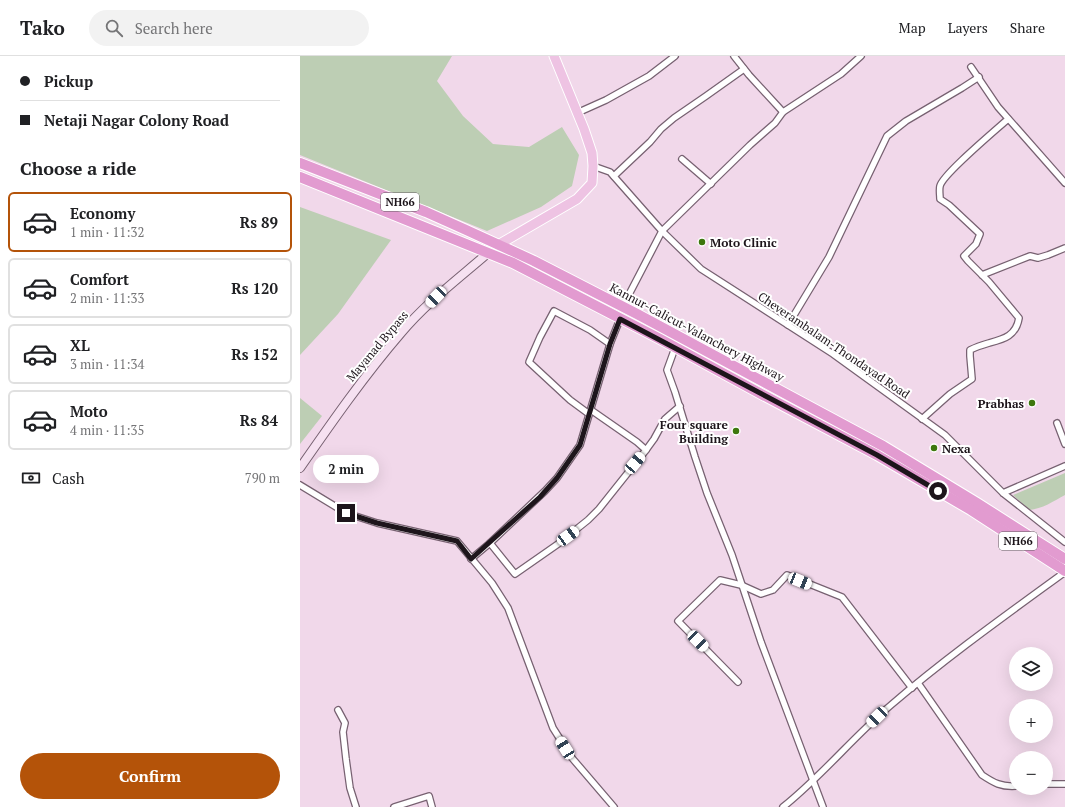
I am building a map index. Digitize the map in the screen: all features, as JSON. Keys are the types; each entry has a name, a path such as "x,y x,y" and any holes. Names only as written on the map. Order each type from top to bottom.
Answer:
{"highway":[{"name":"Kannur-Calicut-Valanchery Highway","path":"300,163 426,212 534,261 623,306 883,446 1065,559"},
{"name":"Kannur-Calicut-Valanchery Highway","path":"300,176 513,263 877,455 971,510 1065,572"}],"main road":[{"path":"498,244 577,199 592,183 594,166 592,153 584,129 554,56"}],"street":[{"path":"577,113 606,100 649,76 675,56"},
{"path":"734,56 783,112"},
{"path":"623,306 662,231 750,145 775,123 783,112 841,74 861,56"},
{"path":"971,68 979,77 995,103 1065,184"},
{"path":"614,176 674,118 744,69"},
{"path":"788,325 829,257 887,136 906,121 979,77"},
{"path":"922,419 950,394 972,379 970,350 1007,337 1015,331 1018,324 1019,318 964,256 976,244 980,234 949,205 940,199 940,186 947,176 1008,119"},
{"path":"682,158 711,184"},
{"name":"Cheverambalam-Thondayad Road","path":"594,166 610,172 662,231 701,269 833,354 945,435 1003,494 1065,542"},
{"path":"982,275 1030,256 1038,258 1048,256 1065,248"},
{"name":"Mayanad Bypass","path":"300,468 361,383 401,333 436,297 488,253"},
{"path":"610,344 590,330 554,311 529,362 570,400 637,442 646,450"},
{"path":"471,559 540,497 557,478 580,445 610,344 620,319"},
{"path":"675,348 667,370 680,406 702,478 732,555 763,649 823,807"},
{"path":"490,543 515,574 578,528 600,509 654,439 665,419 680,406"},
{"path":"1057,423 1065,444"},
{"path":"1003,494 1065,466"},
{"path":"300,485 346,513 377,523 457,541 492,583 508,608 553,728 572,758 614,807"},
{"path":"783,807 813,781 877,717 972,641 1065,572"},
{"path":"738,682 678,621 720,580 741,585 761,594 774,590 787,575 842,597 912,688"},
{"path":"918,683 982,775 1004,786 1009,786"},
{"path":"338,710 345,723 343,732 346,759 350,788 356,807"},
{"path":"1053,784 1065,784"},
{"path":"394,807 429,796 432,807"}],"green space":[{"path":"300,56 452,56 437,81 463,116 493,144 529,147 562,127 579,155 572,186 541,207 487,231 300,155"},
{"path":"300,207 391,240 338,314 300,355"},
{"path":"300,398 322,416 300,444"},
{"path":"1065,473 1065,495 1043,506 1029,510 1013,495"}],"place":[{"name":"Moto Clinic","path":"702,242"},
{"name":"Prabhas","path":"1032,403"},
{"name":"Four square Building","path":"736,431"},
{"name":"Nexa","path":"934,448"}],"route":[{"path":"346,513 377,523 457,541 471,559 540,497 557,478 580,445 610,344 620,319 877,455 938,491"}]}
